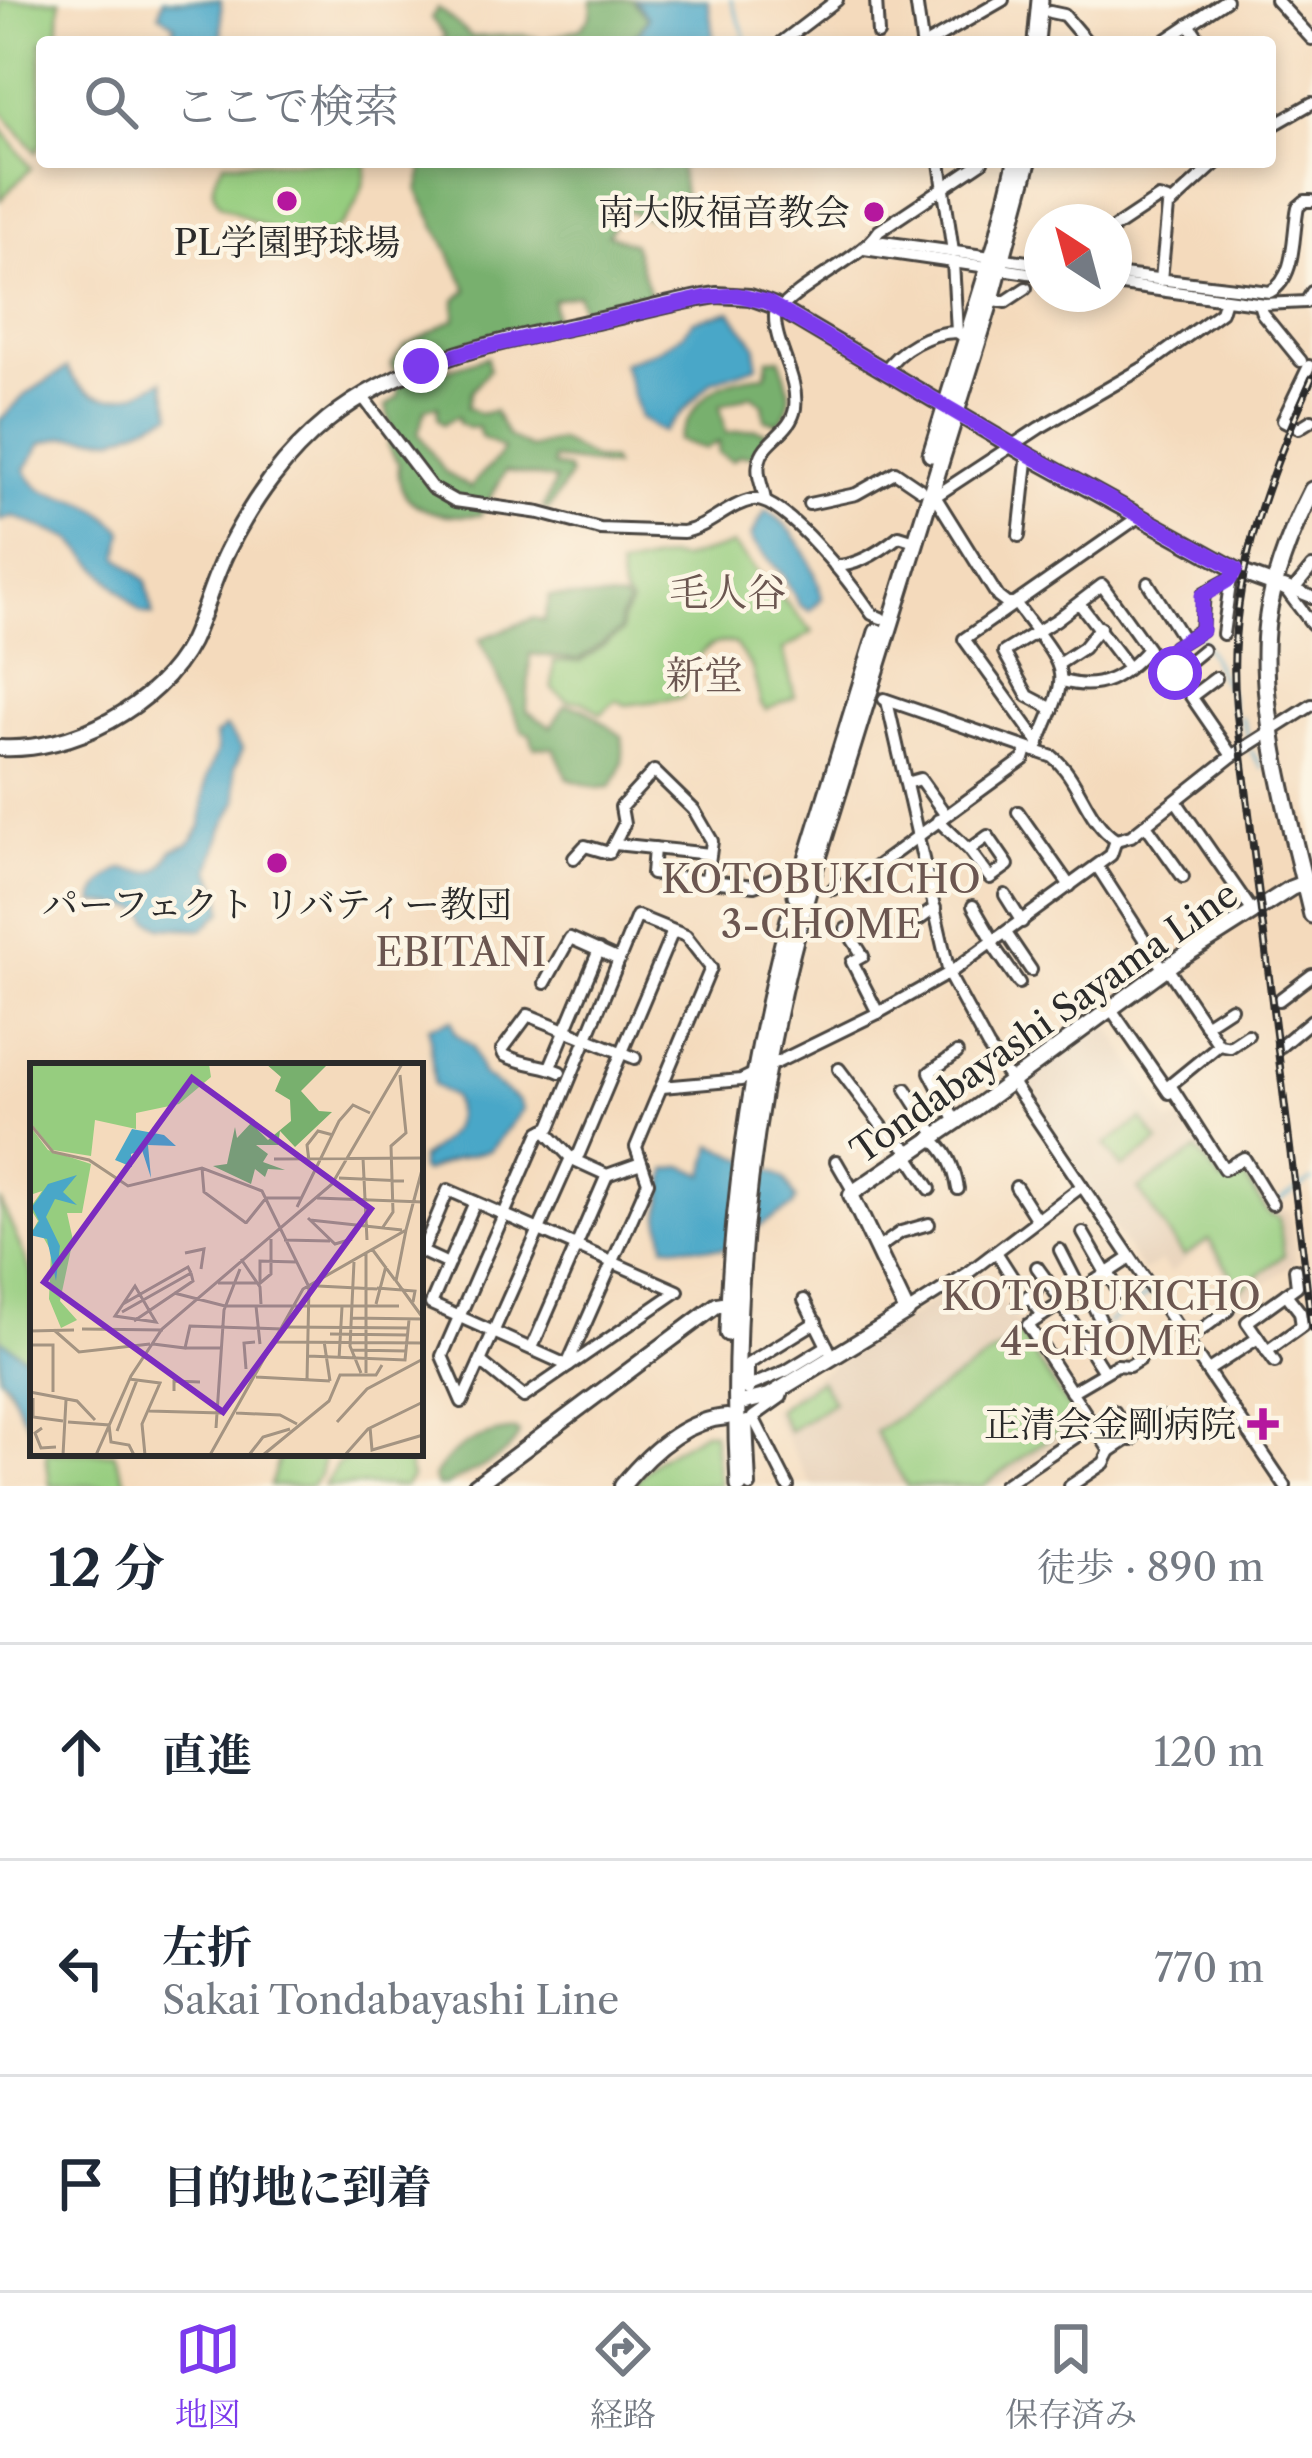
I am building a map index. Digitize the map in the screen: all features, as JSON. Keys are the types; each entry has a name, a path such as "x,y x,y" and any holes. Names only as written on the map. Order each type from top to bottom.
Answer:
{"highway":[{"path":"1038,36 1047,4"},
{"path":"1047,4 1047,36"},
{"path":"950,410 991,299 1015,168"},
{"path":"863,692 881,618 929,492 950,410 962,335 996,263 1026,168"},
{"path":"1312,490 1275,585 1266,648 1273,731 1312,915"},
{"path":"739,1486 734,1302 761,1070 806,875 910,539"},
{"path":"729,1486 740,1399"}],"main road":[{"path":"0,748 20,749 72,737 114,717 155,687 190,644 222,561 258,495 309,436 362,396 448,356 707,297 750,297 779,309 1233,574 1275,585"},
{"name":"Tondabayashi Sayama Line","path":"907,1312 851,1196 1164,970 1306,874"},
{"path":"475,1486 717,1305 734,1302"},
{"path":"622,1486 645,1459 677,1435 740,1399 754,1402 784,1388 830,1352 907,1312"}],"street":[{"path":"790,36 837,0"},
{"path":"877,0 878,34"},
{"path":"916,0 925,36"},
{"path":"937,36 1003,0"},
{"path":"1172,36 1226,0"},
{"path":"1276,0 1312,39"},
{"path":"1047,4 1082,36"},
{"path":"1189,25 1197,36"},
{"path":"1276,124 1312,103"},
{"path":"884,372 906,348 946,332 962,335 941,168"},
{"path":"765,501 760,457 786,431 795,402 773,319 779,309 879,231 973,168"},
{"path":"1161,280 1171,202 1209,168"},
{"path":"1132,216 1159,198 1171,202"},
{"path":"1132,276 1270,292 1283,281 1302,236 1298,207 1305,200 1312,201"},
{"path":"1302,236 1297,222 1312,220"},
{"path":"861,248 883,242 1024,270"},
{"path":"996,263 1024,264"},
{"path":"1132,286 1259,304 1306,302 1312,292"},
{"path":"991,299 1005,302 1024,289"},
{"path":"929,492 1015,447 1143,368 1221,312 1225,299"},
{"path":"1259,304 1305,363 1283,420 1299,428 1312,420"},
{"path":"362,396 432,488 454,501 540,513 599,530 683,532 749,500 765,501 788,516 872,614 881,618"},
{"path":"1019,536 1031,457"},
{"path":"809,505 856,494 895,472 929,492 998,596 1007,604 1016,604"},
{"path":"1034,748 964,639 1139,516"},
{"path":"835,566 844,567 899,536 910,539"},
{"path":"1295,588 1312,568"},
{"path":"1184,664 1174,651 1200,631 1202,596 1233,574"},
{"path":"1223,634 1233,574"},
{"path":"1148,583 1184,640"},
{"path":"1275,585 1312,597"},
{"path":"1275,585 1287,591 1312,623"},
{"path":"1053,709 1028,696 1004,655 1098,586 1148,646 1147,652 1095,687 1063,681"},
{"path":"1079,603 1127,666"},
{"path":"833,889 869,872 1034,748 1063,681 1060,663 1016,604"},
{"path":"1060,663 1078,652 1100,627"},
{"path":"1203,650 1175,673 1232,757"},
{"path":"1192,696 1216,678"},
{"path":"863,692 1034,748 1060,762 1101,828 1116,840 1125,840 1232,757 1312,705"},
{"path":"887,701 949,973 968,1014 1285,1486"},
{"path":"574,858 585,847 609,853 624,824 621,807 654,771 694,810 712,841 707,878"},
{"path":"906,783 920,779 941,818 970,850"},
{"path":"1176,801 1253,912"},
{"path":"1018,812 1070,886"},
{"path":"1146,825 1184,877"},
{"path":"662,1087 742,1080 878,1013 949,973 1022,922 1111,855 1116,840"},
{"path":"615,844 710,854"},
{"path":"654,848 652,874 754,886 789,873 806,875"},
{"path":"1097,866 1164,970 1234,1060"},
{"path":"1005,895 1022,922"},
{"path":"974,906 1019,983"},
{"path":"920,919 935,908"},
{"path":"568,1365 648,1182 636,1147 712,968 686,936 638,916 550,1127 540,1132 442,1356 462,1402 572,1159 579,1154 673,931"},
{"path":"846,929 863,956 852,962 878,1013"},
{"path":"1006,933 1031,970"},
{"path":"545,983 570,938 619,960"},
{"path":"598,950 566,1030 555,1070 532,1067 502,1050 528,1015 566,1030 586,1038 622,1052 635,1058"},
{"path":"1279,1000 1312,975"},
{"path":"1205,1024 1231,1008"},
{"path":"1111,1009 1169,1093"},
{"path":"1281,1046 1312,1021"},
{"path":"1222,1045 1231,1047 1248,1035"},
{"path":"1222,1045 1170,1085 1224,1168 1244,1158 1272,1204"},
{"path":"956,1122 930,1072 957,1053"},
{"path":"839,1069 887,1133 910,1153 930,1189"},
{"path":"669,1071 701,1085"},
{"path":"906,1089 952,1167 958,1189"},
{"path":"544,1130 572,1159 607,1175 641,1163"},
{"path":"836,1161 851,1186 851,1196"},
{"path":"532,1348 607,1175"},
{"path":"907,1312 1082,1186"},
{"path":"1016,1187 1037,1220"},
{"path":"423,1250 448,1190 678,1291 524,1397 481,1362"},
{"path":"475,1202 431,1304 568,1365"},
{"path":"877,1249 901,1232 918,1233 929,1224"},
{"path":"1083,1233 1119,1293"},
{"path":"1060,1250 1102,1323"},
{"path":"423,1252 448,1264"},
{"path":"996,1252 1014,1280"},
{"path":"1110,1451 1028,1325 1130,1258"},
{"path":"1037,1267 1062,1303 1069,1329 1104,1372"},
{"path":"1276,1362 1247,1322 1297,1286 1295,1269"},
{"path":"1267,1351 1302,1326 1300,1312 1286,1294"},
{"path":"1027,1298 1043,1315"},
{"path":"740,1399 830,1352 804,1300"},
{"path":"1186,1341 1213,1328 1228,1310"},
{"path":"740,1399 748,1364 816,1322"},
{"path":"1207,1371 1258,1338"},
{"path":"1072,1392 1117,1365 1129,1366 1140,1359"},
{"path":"784,1388 781,1397 753,1417 788,1486"},
{"path":"1004,1486 1114,1411 1132,1440"},
{"path":"1070,1486 1104,1463 1110,1451 1162,1418"},
{"path":"747,1421 750,1486"},
{"path":"750,1453 761,1439"}],"shaded area":[{"path":"1105,1020 1169,1123 1188,1118 1224,1172 1240,1162 1270,1205 1289,1213 1295,1261 1233,1309 1217,1283 1226,1275 1206,1245 1170,1273 1161,1261 1143,1272 1018,1083"},
{"path":"982,1271 1085,1424 997,1486 812,1486 770,1410 793,1390"}],"green space":[{"path":"0,0 60,0 58,36 36,36 36,152 0,110"},
{"path":"592,0 632,0 647,18 632,36 556,36 581,28 591,16"},
{"path":"438,8 471,36 445,36 431,18"},
{"path":"0,126 31,168 0,200"},
{"name":"PL学園野球場","path":"220,168 366,168 362,189 348,216 327,235 314,239 279,233 220,205 214,194"},
{"path":"680,168 684,194 695,210 692,217 667,224 623,210 608,234 633,244 652,300 583,317 578,294 553,300 555,323 469,342 395,371 391,364 405,346 455,319 455,300 468,290 418,191 423,170"},
{"path":"487,357 489,369 471,392 467,407 480,414 494,411 508,436 530,448 559,440 594,459 611,460 614,467 553,459 553,466 568,469 570,476 549,509 543,508 556,480 506,471 480,515 424,509 404,493 399,464 388,447 391,428 386,406 399,396 398,385","holes":["438,406 443,424 458,416 459,423 478,427 481,437 503,449 471,488 445,472 418,433 426,408"]},
{"path":"780,358 789,400 779,423 765,420 763,404 751,395 720,406 726,433 756,429 769,433 752,456 740,455 732,461 718,453 719,442 705,449 678,440 710,392 734,380 766,375 768,359"},
{"path":"733,545 813,632 783,650 795,697 766,710 752,668 735,644 723,643 698,658 682,698 626,705 616,700 601,714 583,701 568,701 552,688 554,661 581,662 622,632 622,620 631,604 622,592 619,568"},
{"path":"550,596 624,600 628,605 620,618 620,631 579,660 530,654 527,711 551,727 565,705 583,708 622,736 622,763 610,787 568,779 554,748 534,747 480,639 534,618 544,621"},
{"path":"1142,1119 1159,1142 1122,1168 1105,1145"},
{"path":"1197,1150 1222,1182 1241,1172 1268,1213 1279,1218 1284,1255 1241,1289 1209,1240 1184,1256 1138,1189"},
{"path":"0,1200 30,1269 30,1427 0,1377"},
{"path":"1020,1335 1076,1419 983,1486 907,1486 875,1432"},
{"path":"820,1380 834,1402 789,1431 777,1409"},
{"path":"704,1432 713,1432 720,1486 638,1486 636,1481 658,1459"},
{"path":"519,1433 514,1442 498,1458 446,1486 437,1486 433,1478 458,1450 478,1439"},
{"path":"46,1456 115,1456 128,1486 50,1486"},
{"path":"279,1456 324,1457 320,1475 311,1486 270,1486"},
{"path":"359,1456 407,1456 411,1478 404,1486 324,1486 338,1463"}],"water":[{"path":"163,0 221,0 222,36 170,36 175,25 159,14"},
{"path":"635,0 708,0 713,36 635,36 648,18"},
{"path":"730,311 756,345 757,366 712,381 663,432 640,418 623,363 660,349 693,321"},
{"path":"67,368 86,391 110,398 136,393 163,380 172,414 116,438 64,437 42,443 25,469 42,489 94,507 123,531 119,557 146,581 153,615 140,612 71,539 13,516 0,521 0,420 25,395"},
{"path":"766,510 795,537 815,573 822,598 810,611 800,605 782,574 753,542 751,536"},
{"path":"226,727 243,749 234,768 237,801 210,870 223,911 203,929 161,927 145,911 93,903 100,887 116,872 157,870 172,850 189,844 201,826 206,778 217,751 215,736"},
{"path":"452,1020 455,1033 473,1047 482,1074 523,1109 491,1150 424,1172 423,1157 449,1133 456,1118 453,1097 434,1085 429,1027"},
{"path":"712,1145 786,1180 796,1199 793,1206 722,1249 665,1245 660,1216 667,1170 683,1166 705,1175"},
{"path":"0,1339 30,1360 30,1424 10,1388 0,1376"}],"waterway":[{"path":"731,0 745,36"},
{"path":"1200,635 1230,695 1233,713"},
{"path":"1241,717 1248,736"},
{"path":"1251,751 1262,768"},
{"path":"1279,1201 1312,1180"},
{"path":"1108,1323 1149,1294"},
{"path":"1060,1361 1080,1344"}],"railway":[{"path":"1312,378 1252,538 1234,663 1312,1328"}],"place":[{"name":"PL学園野球場","path":"287,201"},
{"name":"南大阪福音教会","path":"874,212"},
{"name":"パーフェクト リバティー教団","path":"277,863"},
{"name":"正清会金剛病院","path":"1263,1424"}],"district":[{"name":"毛人谷","path":"728,592"},
{"name":"新堂","path":"704,675"},
{"name":"KOTOBUKICHO 3-CHOME","path":"821,902"},
{"name":"EBITANI","path":"461,952"},
{"name":"KOTOBUKICHO 4-CHOME","path":"1101,1318"}],"route":[{"path":"421,366 476,349 707,297 737,295 767,302 931,400 1236,569 1230,579 1202,596 1202,630 1174,647 1184,664 1175,673"}]}
